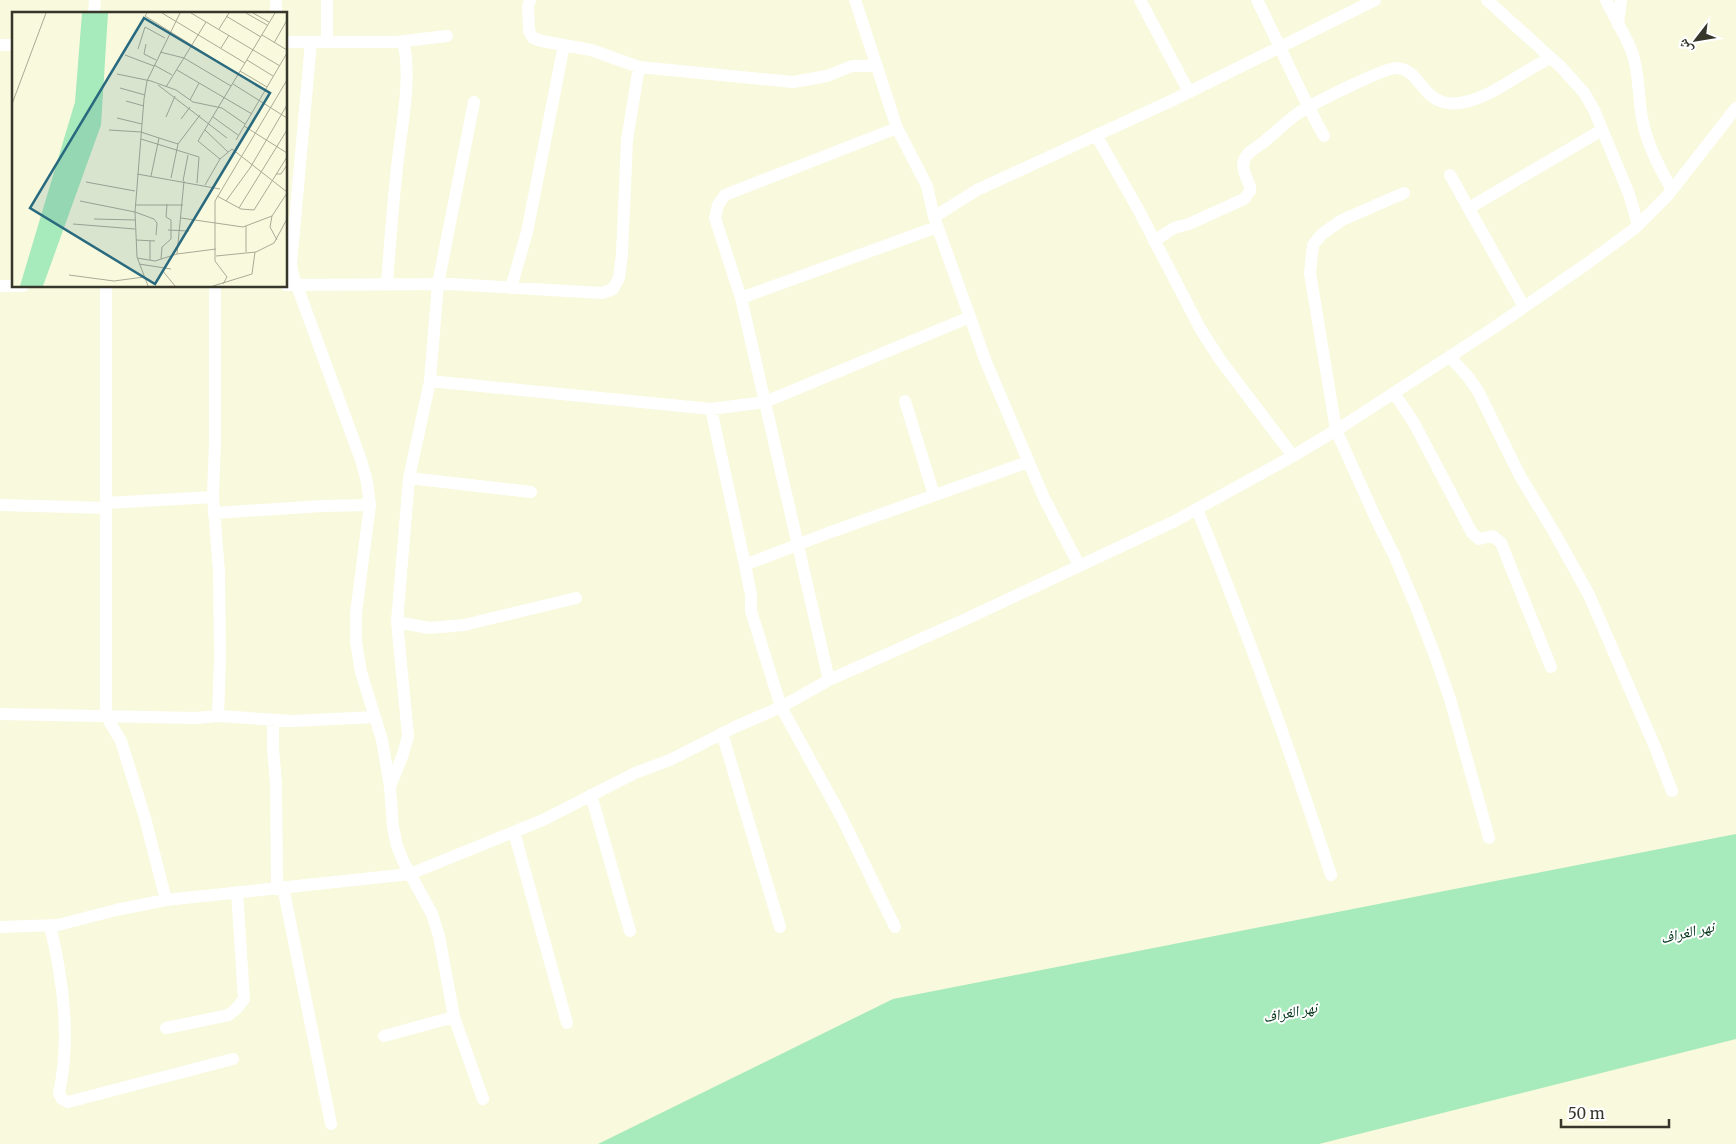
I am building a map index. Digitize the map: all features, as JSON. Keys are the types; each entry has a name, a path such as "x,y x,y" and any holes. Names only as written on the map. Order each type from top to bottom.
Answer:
{"street":[{"path":"327,0 327,42"},
{"path":"530,0 528,6 528,31 533,38 591,50 638,67 793,82 827,76 852,66 876,66"},
{"path":"855,0 896,128 927,186 935,222 986,362 1028,462 1057,524 1079,565"},
{"path":"1140,0 1189,92"},
{"path":"1257,0 1308,108 1324,136"},
{"path":"740,298 935,222 977,190 1189,92 1375,0"},
{"path":"1487,0 1575,81 1585,94 1628,194 1638,225"},
{"path":"1606,0 1632,51 1646,137 1655,160 1672,190"},
{"path":"1618,26 1621,0"},
{"path":"288,42 403,41 447,36"},
{"path":"387,284 397,160 405,100 406,52 403,41"},
{"path":"311,42 291,265 292,285 361,460 367,482 370,505 356,613 356,642 361,672 382,740 397,846 432,914 439,936 454,1016 483,1100"},
{"path":"510,288 527,232 564,45"},
{"path":"1154,242 1174,228 1189,224 1244,199 1250,191 1243,165 1246,156 1298,114 1374,75 1395,68 1405,70 1434,99 1448,104 1477,100 1551,58"},
{"path":"292,285 438,284 608,292 617,284 619,278 622,254 627,140 638,67"},
{"path":"390,787 404,754 408,736 397,622 409,478 430,381 438,284 474,102"},
{"path":"0,927 58,925 116,910 166,900 410,874 543,820 635,773 670,760 722,733 781,707 830,680 966,619 1175,521 1293,456 1450,357 1588,263 1638,225 1672,190 1736,108"},
{"path":"830,680 740,298 715,218 718,205 725,195 896,128"},
{"path":"1469,208 1602,130"},
{"path":"1096,136 1138,209 1185,301 1221,361 1293,456"},
{"path":"1450,175 1524,307"},
{"path":"1404,193 1342,220 1329,228 1313,245 1310,273 1336,430 1394,555 1430,645 1450,699 1489,838"},
{"path":"106,288 106,716 121,740 146,818 166,900"},
{"path":"215,288 213,497 219,581 220,657 218,716"},
{"path":"430,381 711,409 765,402 970,317"},
{"path":"1450,357 1468,376 1478,391 1520,476 1589,595 1655,747 1672,791"},
{"path":"1394,393 1414,423 1472,533 1479,538 1493,536 1501,543 1551,667"},
{"path":"905,401 934,495"},
{"path":"711,409 746,565 751,595 751,611 781,707 841,816 895,927"},
{"path":"746,565 798,544 1028,462"},
{"path":"409,478 531,492"},
{"path":"0,505 106,505 213,497"},
{"path":"214,513 370,505"},
{"path":"1197,509 1243,623 1288,746 1331,875"},
{"path":"397,622 429,628 464,625 576,598"},
{"path":"0,714 196,718 218,716 272,720 375,717"},
{"path":"272,720 280,887 331,1124"},
{"path":"722,733 780,927"},
{"path":"591,796 630,931"},
{"path":"514,832 567,1024"},
{"path":"166,1028 229,1015 244,999 237,892"},
{"path":"50,925 60,965 64,1000 65,1044 59,1093 62,1099 68,1102 233,1059"},
{"path":"384,1036 454,1016"}],"water":[{"name":"نهر الغراف","path":"1736,834 1736,1039 1319,1144 598,1144 893,999"}]}
